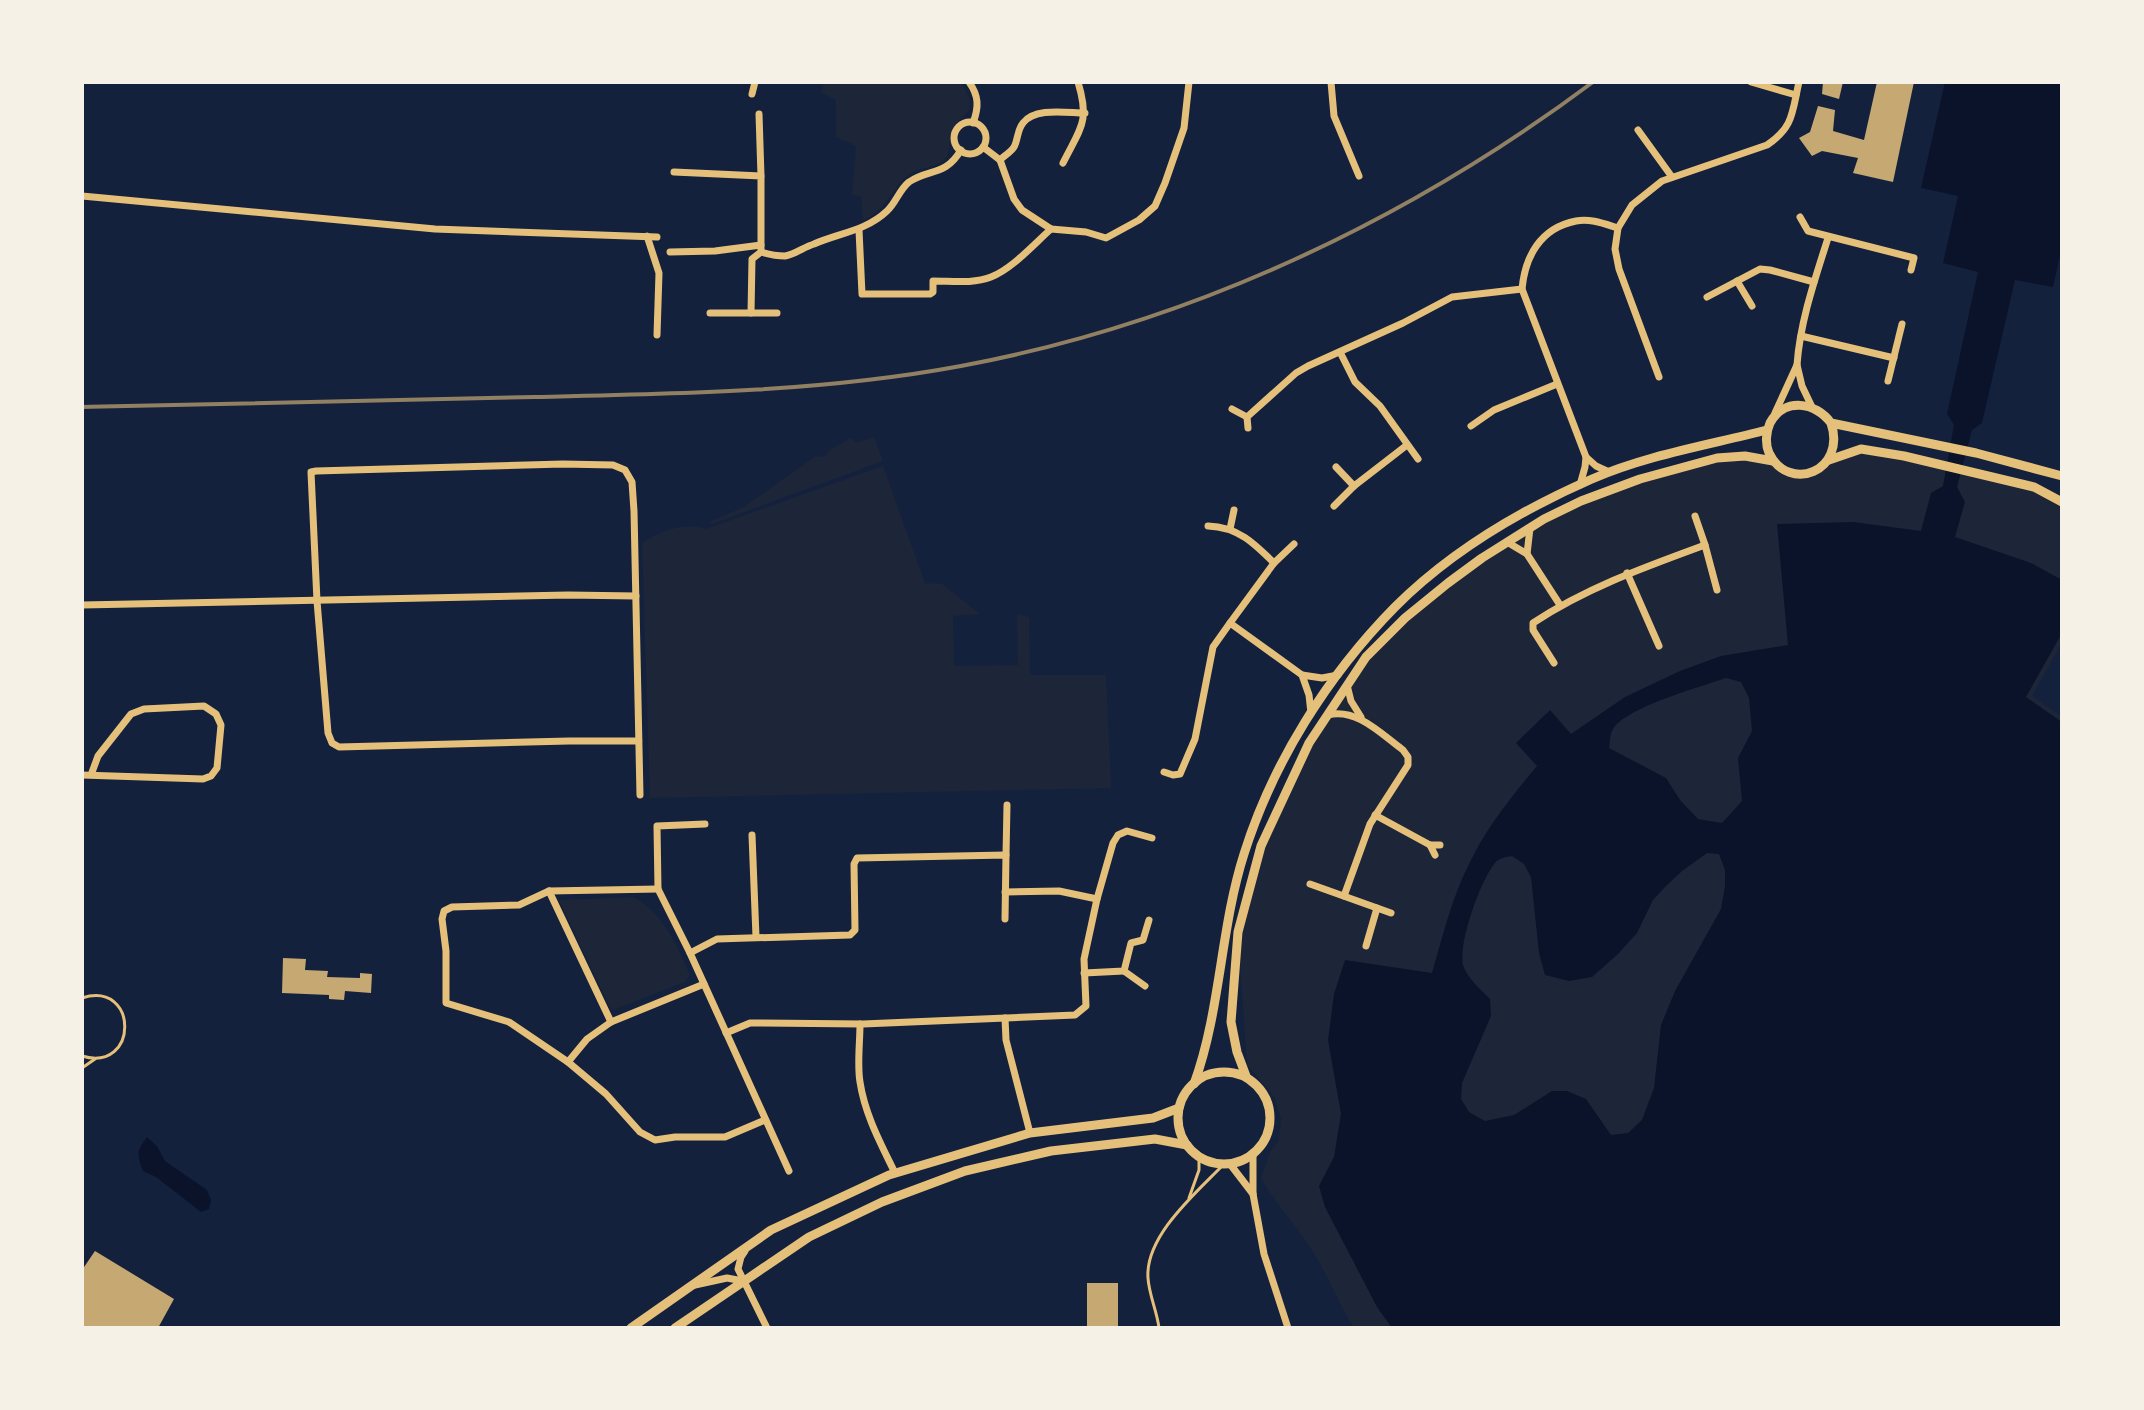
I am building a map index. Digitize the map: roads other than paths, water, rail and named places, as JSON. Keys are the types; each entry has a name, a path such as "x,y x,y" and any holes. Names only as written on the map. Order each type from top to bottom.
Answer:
{"street":[{"path":"752,94 755,82"},
{"path":"969,82 976,92 978,109 973,123"},
{"path":"1063,163 1085,113 1078,82"},
{"path":"983,147 1000,160 1014,199 1022,210 1051,229 1086,232 1106,238 1139,220 1155,206 1184,128 1189,82"},
{"path":"1331,82 1334,116 1359,176"},
{"path":"1751,82 1796,95"},
{"path":"1659,377 1619,269 1615,249 1618,228 1632,205 1662,181 1767,145 1781,136 1788,127 1799,82"},
{"path":"1000,160 1014,147 1023,122 1030,117 1038,113 1085,113"},
{"path":"751,313 752,259 761,249 759,114"},
{"path":"973,123 985,132 985,142 975,153 965,153 955,142 956,131 963,124 973,123"},
{"path":"1638,130 1672,177"},
{"path":"670,252 761,249 782,256 793,254 815,243 859,230 878,219 890,209 901,190 911,181 943,169 955,160 961,150"},
{"path":"674,172 761,176"},
{"path":"82,196 435,229 657,237"},
{"path":"1800,217 1808,231 1914,258 1911,270"},
{"path":"1609,472 1586,457 1522,289 1524,269 1531,254 1539,241 1556,229 1586,220 1618,228"},
{"path":"859,230 862,294 930,294 933,292 933,281 970,281 989,278 1004,271 1051,229"},
{"path":"647,236 659,273 657,335"},
{"path":"1772,419 1787,407 1797,405 1812,407 1827,416 1835,434 1835,446 1829,460 1820,469 1803,474 1791,473 1773,461 1767,447 1767,430 1772,419 1797,365 1814,282 1828,238"},
{"path":"1707,297 1760,269 1814,282"},
{"path":"1737,281 1752,306"},
{"path":"1247,417 1296,373 1452,297 1522,289"},
{"path":"710,313 777,313"},
{"path":"1888,381 1902,324"},
{"path":"1801,336 1894,358"},
{"path":"1340,352 1355,382 1380,406 1418,459"},
{"path":"1797,365 1800,382 1812,407"},
{"path":"1471,426 1494,410 1557,384"},
{"path":"1232,409 1247,417"},
{"path":"1247,417 1248,428"},
{"path":"1831,423 1976,453 2062,476"},
{"path":"1194,1084 1213,1018 1223,946 1244,855 1260,811 1311,715 1360,646 1396,606 1442,567 1525,511 1639,461 1767,430"},
{"path":"1334,506 1354,486 1407,445"},
{"path":"1829,460 1861,449 1904,456 2034,487 2062,502"},
{"path":"1246,1076 1231,1022 1238,932 1261,846 1309,743 1366,657 1405,618 1448,583 1507,542 1581,501 1640,479 1717,458 1745,456 1773,461"},
{"path":"1580,485 1586,457"},
{"path":"639,741 339,747 332,743 328,733 317,601 311,472 563,464 613,465 625,470 632,482 636,596 639,741 640,795"},
{"path":"1336,467 1354,486"},
{"path":"1230,529 1234,510"},
{"path":"1695,516 1717,590"},
{"path":"1208,526 1230,529 1252,541 1274,563"},
{"path":"1527,554 1530,528"},
{"path":"1507,542 1527,554 1560,605"},
{"path":"1164,772 1180,774 1195,739 1213,647 1274,563 1294,544"},
{"path":"1554,663 1532,627 1533,623 1560,605 1627,573 1705,545"},
{"path":"1627,573 1659,646"},
{"path":"82,605 636,596"},
{"path":"1230,623 1302,675 1322,678 1338,675"},
{"path":"1302,675 1309,695 1311,715"},
{"path":"1347,685 1351,701 1365,722"},
{"path":"204,706 216,714 221,725 217,768 211,776 203,779 86,775 131,714 144,709 204,706"},
{"path":"1328,715 1342,712 1365,722 1408,757 1408,765 1375,815 1344,896"},
{"path":"1005,919 1007,805"},
{"path":"1375,815 1430,845 1440,845"},
{"path":"705,824 657,826 658,889 789,1171"},
{"path":"726,1033 750,1023 860,1024 1075,1015 1086,1006 1084,959 1113,843 1118,835 1127,831 1152,838"},
{"path":"752,835 756,937"},
{"path":"1430,845 1435,855"},
{"path":"690,953 717,939 850,935 855,930 854,864 857,858 1006,855"},
{"path":"1310,884 1391,913"},
{"path":"658,889 549,891 519,905 452,907 444,911 446,1003 509,1022 568,1062 606,1094 640,1132 655,1140 725,1137 765,1120"},
{"path":"549,891 611,1022"},
{"path":"1005,892 1059,891 1097,899"},
{"path":"1366,946 1377,908"},
{"path":"1124,971 1131,943 1143,940 1149,920"},
{"path":"1084,973 1124,971 1145,986"},
{"path":"568,1062 587,1039 611,1022 704,984"},
{"path":"1005,1018 1006,1040 1030,1133"},
{"path":"860,1024 859,1080 864,1102 895,1173"},
{"path":"1228,1071 1246,1076 1258,1086 1269,1104 1271,1120 1266,1137 1244,1160 1227,1164 1199,1156 1187,1145 1180,1130 1179,1108 1186,1092 1194,1084 1212,1073 1228,1071"},
{"path":"631,1328 771,1230 895,1173 1030,1133 1153,1118 1179,1108"},
{"path":"675,1328 809,1237 882,1202 965,1171 1066,1149 1155,1139 1187,1145"},
{"path":"1253,1153 1253,1194 1264,1254 1288,1328"},
{"path":"1227,1164 1253,1194"},
{"path":"749,1246 741,1257 738,1269 767,1328"},
{"path":"689,1287 727,1278 743,1281"}],"lane":[{"path":"82,998 100,996 110,999 118,1006 126,1025 125,1035 114,1052 82,1068"},
{"path":"82,1056 95,1059"},
{"path":"1188,1202 1199,1170 1199,1156"},
{"path":"1159,1328 1148,1282 1152,1251 1160,1236 1188,1202 1227,1164"}],"railway":[{"path":"82,407 695,393 855,381 961,366 1047,347 1131,323 1213,294 1294,260 1372,222 1448,179 1593,82"}]}
